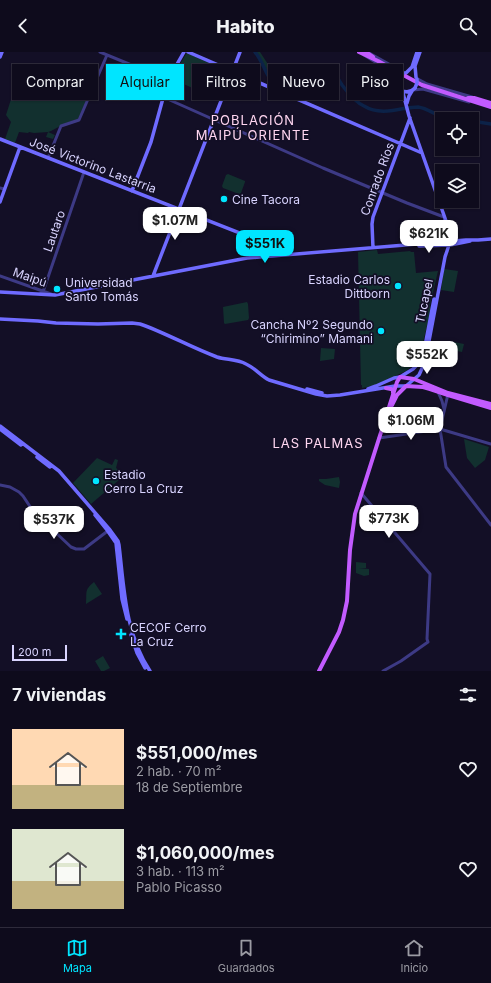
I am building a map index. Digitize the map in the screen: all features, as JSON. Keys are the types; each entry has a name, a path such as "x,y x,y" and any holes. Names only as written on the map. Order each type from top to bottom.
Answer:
{"main road":[{"path":"0,57 1,52"},
{"path":"177,64 184,52"},
{"path":"188,52 216,64"},
{"path":"235,64 240,52"},
{"path":"405,73 412,67 417,52"},
{"path":"407,107 408,98 417,84 415,66 420,52"},
{"path":"364,53 416,82 491,107"},
{"path":"405,73 412,74 416,78"},
{"path":"260,83 422,153"},
{"path":"403,90 406,92 414,90"},
{"name":"Tucapel","path":"304,390 308,389 328,394 376,386 400,377 416,366 422,357 445,252 449,243 449,230 410,118 403,93"},
{"path":"132,191 151,142 162,100"},
{"path":"152,276 221,100"},
{"path":"473,100 491,103"},
{"name":"Conrado Ríos","path":"373,248 372,219 410,118"},
{"name":"José Victorino Lastarria","path":"0,139 290,254"},
{"path":"0,196 19,147"},
{"path":"0,202 2,189"},
{"name":"Tucapel","path":"406,386 418,375 425,362 445,257 451,236 449,224 445,218"},
{"path":"451,236 456,241"},
{"path":"411,245 441,245 456,241 491,239"},
{"path":"0,292 53,295 255,256 411,245 464,243 480,240"},
{"path":"255,256 260,244 258,241"},
{"path":"441,245 445,252"},
{"path":"156,267 158,275"},
{"path":"0,319 62,323 140,324 219,357 243,362 269,380 319,395 335,396 395,386 406,386 423,387 438,392 491,404"},
{"path":"418,375 418,378 421,381"},
{"path":"380,438 395,386 400,377 421,381 448,394 491,408"},
{"path":"320,671 341,633 346,618 349,605 356,520 361,494 392,403 400,391 406,386"},
{"path":"386,388 392,390 393,394"},
{"path":"0,426 59,471 109,530 116,544 122,599 131,636 141,661 148,671"},
{"path":"0,429 56,472 109,530"}],"street":[{"path":"100,52 129,64"},
{"path":"364,53 374,55 405,73"},
{"path":"364,53 367,58 377,64"},
{"path":"48,158 60,128 79,120 107,55"},
{"path":"416,78 427,84 469,96 473,100"},
{"path":"414,90 423,89 466,101 473,100"},
{"path":"170,100 323,168 445,218"},
{"name":"Lautaro","path":"44,291 84,172"},
{"name":"Maipú","path":"0,276 53,295"},
{"path":"39,294 44,291"},
{"path":"438,392 444,411"},
{"path":"448,394 440,429 446,468 491,526"},
{"path":"380,438 440,429 491,444"},
{"path":"441,434 448,432"},
{"path":"0,484 19,492 37,517 54,530 69,546 73,548 80,550 84,549 109,530"},
{"path":"361,494 430,574 428,642 406,658 383,671"}],"green space":[{"path":"256,52 260,52 268,64 268,73"},
{"path":"187,53 211,64 192,64 192,88 184,84 184,64 180,64"},
{"path":"12,96 12,100 86,101 78,119 48,132 19,132 15,143 5,139 11,122 6,115"},
{"path":"48,132 55,135 53,139 46,137"},
{"path":"228,174 245,181 241,193 239,194 223,188 222,186 226,175"},
{"path":"377,250 378,254 410,251 414,252 416,273 438,271 420,355 415,364 406,371 373,386 362,388 358,252"},
{"path":"444,269 458,271 454,292 441,290"},
{"path":"247,302 248,320 224,323 223,307"},
{"path":"449,341 464,344 462,352 447,349"},
{"path":"321,348 335,349 334,359 320,361"},
{"path":"464,439 489,447 485,460 475,468 467,458"},
{"name":"Estadio Cerro La Cruz","path":"97,458 112,465 115,459 118,460 116,468 120,471 119,480 91,504 73,483"},
{"path":"339,477 339,488 325,485 319,481 319,479"},
{"path":"356,562 366,563 366,568 359,568 369,569 369,575 364,576 356,573"},
{"path":"94,582 102,594 86,604 87,589"},
{"path":"103,656 110,668 101,671 95,661"}],"waterway":[{"path":"255,52 269,77 276,81 291,83 300,82 304,80 314,68 321,67 336,75 352,97 369,109 384,111 418,107 427,109 435,113"},
{"path":"479,122 491,124"}],"place":[{"name":"Cine Tacora","path":"224,199"},
{"name":"Estadio Carlos Dittborn","path":"398,286"},
{"name":"Universidad Santo Tomás","path":"57,289"},
{"name":"Cancha Nº2 Segundo “Chirimino” Mamani","path":"381,331"},
{"name":"Estadio Cerro La Cruz","path":"96,481"},
{"name":"CECOF Cerro La Cruz","path":"121,634"}],"district":[{"name":"POBLACIÓN MAIPÚ ORIENTE","path":"253,128"},
{"name":"LAS PALMAS","path":"318,443"}]}
